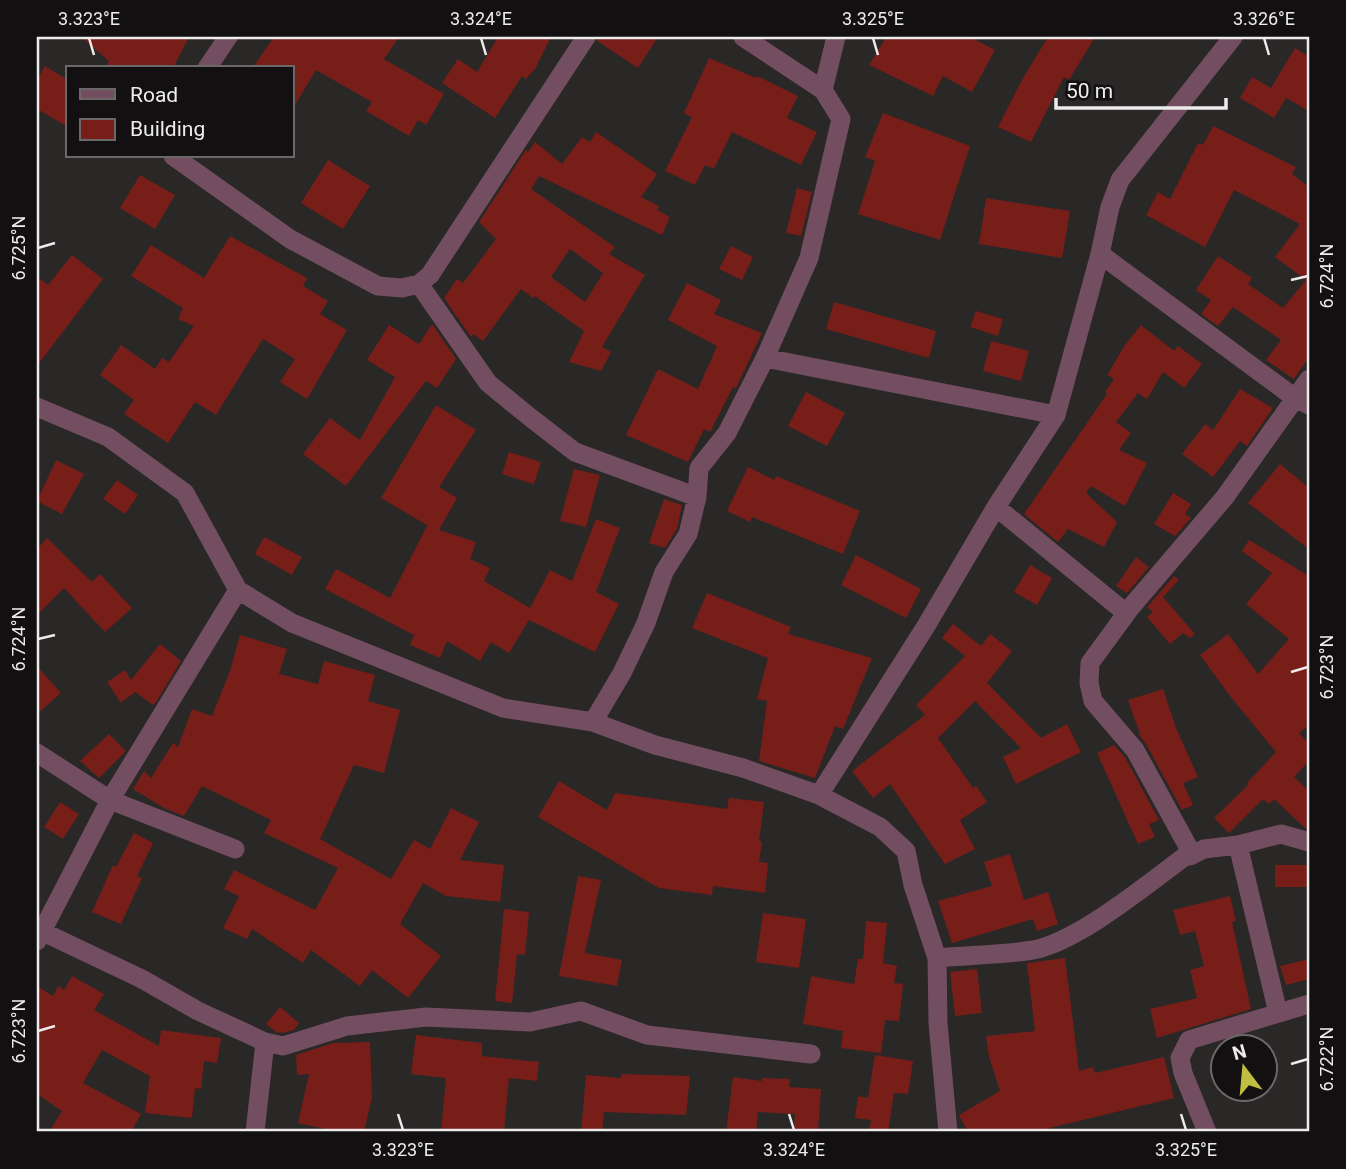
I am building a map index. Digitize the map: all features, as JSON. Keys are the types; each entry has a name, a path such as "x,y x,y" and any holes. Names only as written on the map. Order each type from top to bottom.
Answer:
{"street":[{"path":"208,66 228,37"},
{"path":"176,158 290,239 378,286 402,288 419,284 430,275 586,37"},
{"path":"593,722 622,673 646,623 664,572 688,534 697,497 699,468 727,433 765,358 809,258 841,119 823,90 743,37"},
{"path":"823,90 836,37"},
{"path":"819,795 926,626 996,507 1056,415 1100,254 1110,207 1120,180 1233,37"},
{"path":"1100,254 1302,401"},
{"path":"419,284 488,383 530,418 575,452 697,497"},
{"path":"765,358 1056,415"},
{"path":"1309,379 1302,401 1126,614 1090,663 1089,682 1093,701 1135,750 1191,852 1190,856 1204,849 1238,845 1281,834 1309,842"},
{"path":"37,407 108,437 185,493 238,590 292,623 503,708 593,722 655,745 743,768 819,795 880,827 906,851 913,885 937,958 938,1023 948,1132"},
{"path":"996,507 1126,614"},
{"path":"238,590 110,800 40,937 142,979 198,1011 265,1042 283,1046 347,1026 426,1017 530,1021 581,1011 647,1035 811,1054"},
{"path":"37,753 110,800 235,849"},
{"path":"1238,845 1278,1013"},
{"path":"937,958 1034,950 1057,941 1093,922 1191,852"},
{"path":"1207,1132 1180,1058 1189,1040 1309,1004"},
{"path":"255,1132 265,1042"}],"building":[{"path":"81,37 189,37 174,66 106,66 109,61"},
{"path":"274,37 399,37 384,59 444,94 426,125 418,120 409,136 366,111 372,102 316,70 294,107 294,66 253,66"},
{"path":"498,37 551,37 535,69 526,79 522,76 495,118 442,83 458,59 477,72"},
{"path":"598,37 658,37 638,68 597,41"},
{"path":"886,37 970,37 995,50 972,92 943,76 933,96 869,65"},
{"path":"1048,37 1095,37 1069,80 1064,77 1031,142 998,127"},
{"path":"1295,48 1309,57 1309,111 1286,98 1274,118 1240,98 1252,77 1271,88"},
{"path":"709,58 756,78 757,76 798,96 787,118 817,132 801,165 732,132 714,169 705,165 695,185 665,171 692,117 684,113"},
{"path":"45,66 66,79 66,126 37,109 37,80"},
{"path":"883,113 970,146 940,240 858,214 875,161 865,157"},
{"path":"1213,126 1296,167 1292,174 1309,187 1309,357 1294,379 1266,360 1281,340 1233,307 1218,326 1201,314 1211,300 1196,290 1218,256 1252,278 1248,284 1283,308 1306,280 1275,257 1300,224 1234,190 1205,247 1146,215 1158,192 1170,199 1198,143 1203,145"},
{"path":"596,132 657,174 641,197 659,206 657,210 670,217 662,235 539,176 531,189 615,247 609,254 645,275 602,347 611,352 601,371 569,362 584,331 521,289 483,341 473,334 471,337 444,298 457,279 463,283 496,239 479,222 526,150 528,152 535,142 562,164 582,137 590,142","holes":["570,249 603,273 585,302 551,277"]},
{"path":"328,160 370,186 343,229 301,203"},
{"path":"140,175 175,195 155,229 120,208"},
{"path":"797,188 812,192 801,236 786,233"},
{"path":"986,198 1070,211 1062,258 979,244"},
{"path":"230,236 307,278 303,286 328,301 320,314 347,330 307,399 280,382 295,359 263,339 216,415 195,402 168,443 124,414 134,400 100,375 121,345 155,369 162,358 169,362 194,326 178,319 183,308 131,276 151,245 204,278"},
{"path":"731,246 753,257 742,280 719,269"},
{"path":"72,255 103,279 37,366 37,276 48,285"},
{"path":"687,283 721,300 714,314 762,333 736,388 733,387 710,432 704,429 688,462 626,435 658,369 698,389 717,346 668,320"},
{"path":"834,302 936,331 929,358 826,329"},
{"path":"976,311 1003,319 998,336 970,327"},
{"path":"432,324 456,359 437,388 426,381 346,486 303,454 330,418 360,440 395,377 367,360 389,325 419,344"},
{"path":"1141,325 1174,351 1178,346 1202,364 1184,388 1163,372 1147,399 1138,393 1116,422 1131,433 1119,450 1147,463 1125,506 1091,486 1086,493 1117,522 1104,547 1068,529 1058,542 1024,514 1107,394 1105,392 1114,379 1107,375"},
{"path":"991,341 1029,351 1021,381 983,371"},
{"path":"1240,389 1273,408 1247,446 1240,441 1213,477 1182,454 1205,424 1213,430"},
{"path":"806,392 845,413 827,446 788,426"},
{"path":"436,405 476,430 439,487 457,498 439,530 476,542 470,559 490,568 484,581 530,608 550,570 572,581 596,519 620,528 596,592 619,604 595,652 529,620 509,653 491,642 480,661 447,641 440,658 410,645 414,635 325,589 336,569 390,598 427,526 430,527 381,498"},
{"path":"509,452 541,462 534,484 502,474"},
{"path":"56,460 84,474 62,514 37,501"},
{"path":"1280,464 1309,488 1309,549 1248,503"},
{"path":"748,467 774,480 776,476 860,511 843,554 752,517 750,522 727,511"},
{"path":"574,469 600,475 586,527 560,521"},
{"path":"117,480 138,495 125,514 103,499"},
{"path":"1173,493 1191,504 1185,514 1191,518 1175,536 1154,524"},
{"path":"664,499 682,505 677,529 665,548 649,543"},
{"path":"264,537 302,557 292,575 255,554"},
{"path":"47,538 92,582 100,574 132,608 105,632 64,588 37,615 37,549"},
{"path":"1249,540 1309,576 1309,725 1299,733 1309,743 1309,761 1294,777 1309,791 1309,829 1274,799 1269,804 1263,799 1229,833 1214,818 1248,785 1276,752 1200,655 1228,634 1258,674 1289,639 1246,604 1272,573 1242,551"},
{"path":"856,555 921,589 906,618 841,585"},
{"path":"1136,557 1149,567 1127,593 1116,586"},
{"path":"1030,565 1052,578 1037,605 1014,592"},
{"path":"1174,576 1179,580 1163,597 1195,634 1190,638 1183,633 1170,644 1147,617 1153,612 1147,607"},
{"path":"707,593 791,627 788,634 872,658 843,729 835,726 815,778 759,761 767,701 757,699 768,658 692,628"},
{"path":"953,624 981,646 990,634 1012,651 987,683 1041,738 1067,724 1081,752 1016,784 1003,757 1021,748 975,701 938,738 973,788 976,786 987,802 960,820 975,849 945,864 890,784 873,798 852,771 925,715 916,705 965,656 942,638"},
{"path":"240,635 287,649 279,674 318,684 324,661 375,675 368,701 400,710 384,773 354,765 320,839 391,879 414,840 430,849 451,808 479,822 460,860 504,865 500,902 446,896 423,883 400,924 441,956 408,998 372,970 360,986 311,950 303,963 252,929 247,939 223,928 239,896 224,889 234,870 315,910 338,868 264,833 271,820 202,786 184,816 164,808 133,789 144,771 151,778 173,743 178,747 192,709 212,716 230,671"},
{"path":"160,644 181,661 156,702 153,705 135,692 121,703 107,682 125,670 131,680"},
{"path":"37,666 61,693 37,714"},
{"path":"1163,689 1176,728 1198,777 1183,783 1193,805 1182,810 1138,734 1128,700"},
{"path":"109,734 126,751 99,778 80,761"},
{"path":"1114,745 1125,757 1159,820 1149,824 1155,837 1138,844 1097,753"},
{"path":"559,781 607,810 615,793 727,809 729,798 764,802 759,862 768,863 765,893 713,886 712,895 659,888 538,817"},
{"path":"60,802 79,814 63,839 44,827"},
{"path":"134,833 153,843 137,876 142,878 121,924 92,912 113,865 116,867"},
{"path":"1010,854 1024,900 1048,892 1058,924 1037,931 1033,919 952,943 938,901 992,886 984,862"},
{"path":"1275,865 1309,865 1309,887 1275,887"},
{"path":"578,876 601,880 585,953 622,960 617,986 559,976"},
{"path":"1230,896 1236,921 1232,922 1251,1009 1157,1038 1150,1009 1197,998 1190,970 1204,966 1195,931 1180,935 1173,910"},
{"path":"504,909 529,912 525,955 517,954 512,1003 495,1001"},
{"path":"763,913 806,919 799,968 756,962"},
{"path":"866,921 887,923 883,963 897,966 894,983 903,984 899,1021 885,1020 881,1053 841,1048 843,1031 803,1024 811,976 854,984 858,959 863,959"},
{"path":"1065,958 1079,1071 1093,1067 1095,1073 1164,1057 1174,1098 1033,1132 968,1132 959,1115 1000,1091 989,1057 986,1036 1035,1031 1027,963"},
{"path":"1309,959 1309,979 1286,985 1280,966"},
{"path":"977,969 982,1013 955,1016 950,972"},
{"path":"72,976 104,994 94,1010 159,1046 161,1030 221,1038 217,1063 204,1061 201,1089 195,1088 192,1118 145,1113 150,1076 102,1050 83,1083 141,1114 131,1132 49,1132 62,1111 37,1094 37,986 53,996 58,986 64,990"},
{"path":"280,1007 299,1023 294,1030 276,1032 266,1024"},
{"path":"416,1035 482,1043 482,1056 539,1062 537,1081 509,1078 504,1132 441,1132 446,1078 411,1074"},
{"path":"370,1042 372,1097 364,1132 339,1132 298,1123 309,1074 297,1075 296,1055 333,1043"},
{"path":"875,1055 913,1061 908,1094 894,1093 888,1132 869,1132 871,1120 855,1118 858,1096 868,1098"},
{"path":"621,1074 690,1076 686,1115 604,1112 602,1132 581,1132 586,1075 621,1078"},
{"path":"733,1077 762,1081 762,1078 790,1079 789,1087 821,1089 818,1132 794,1132 795,1114 758,1112 756,1132 726,1132"}]}
